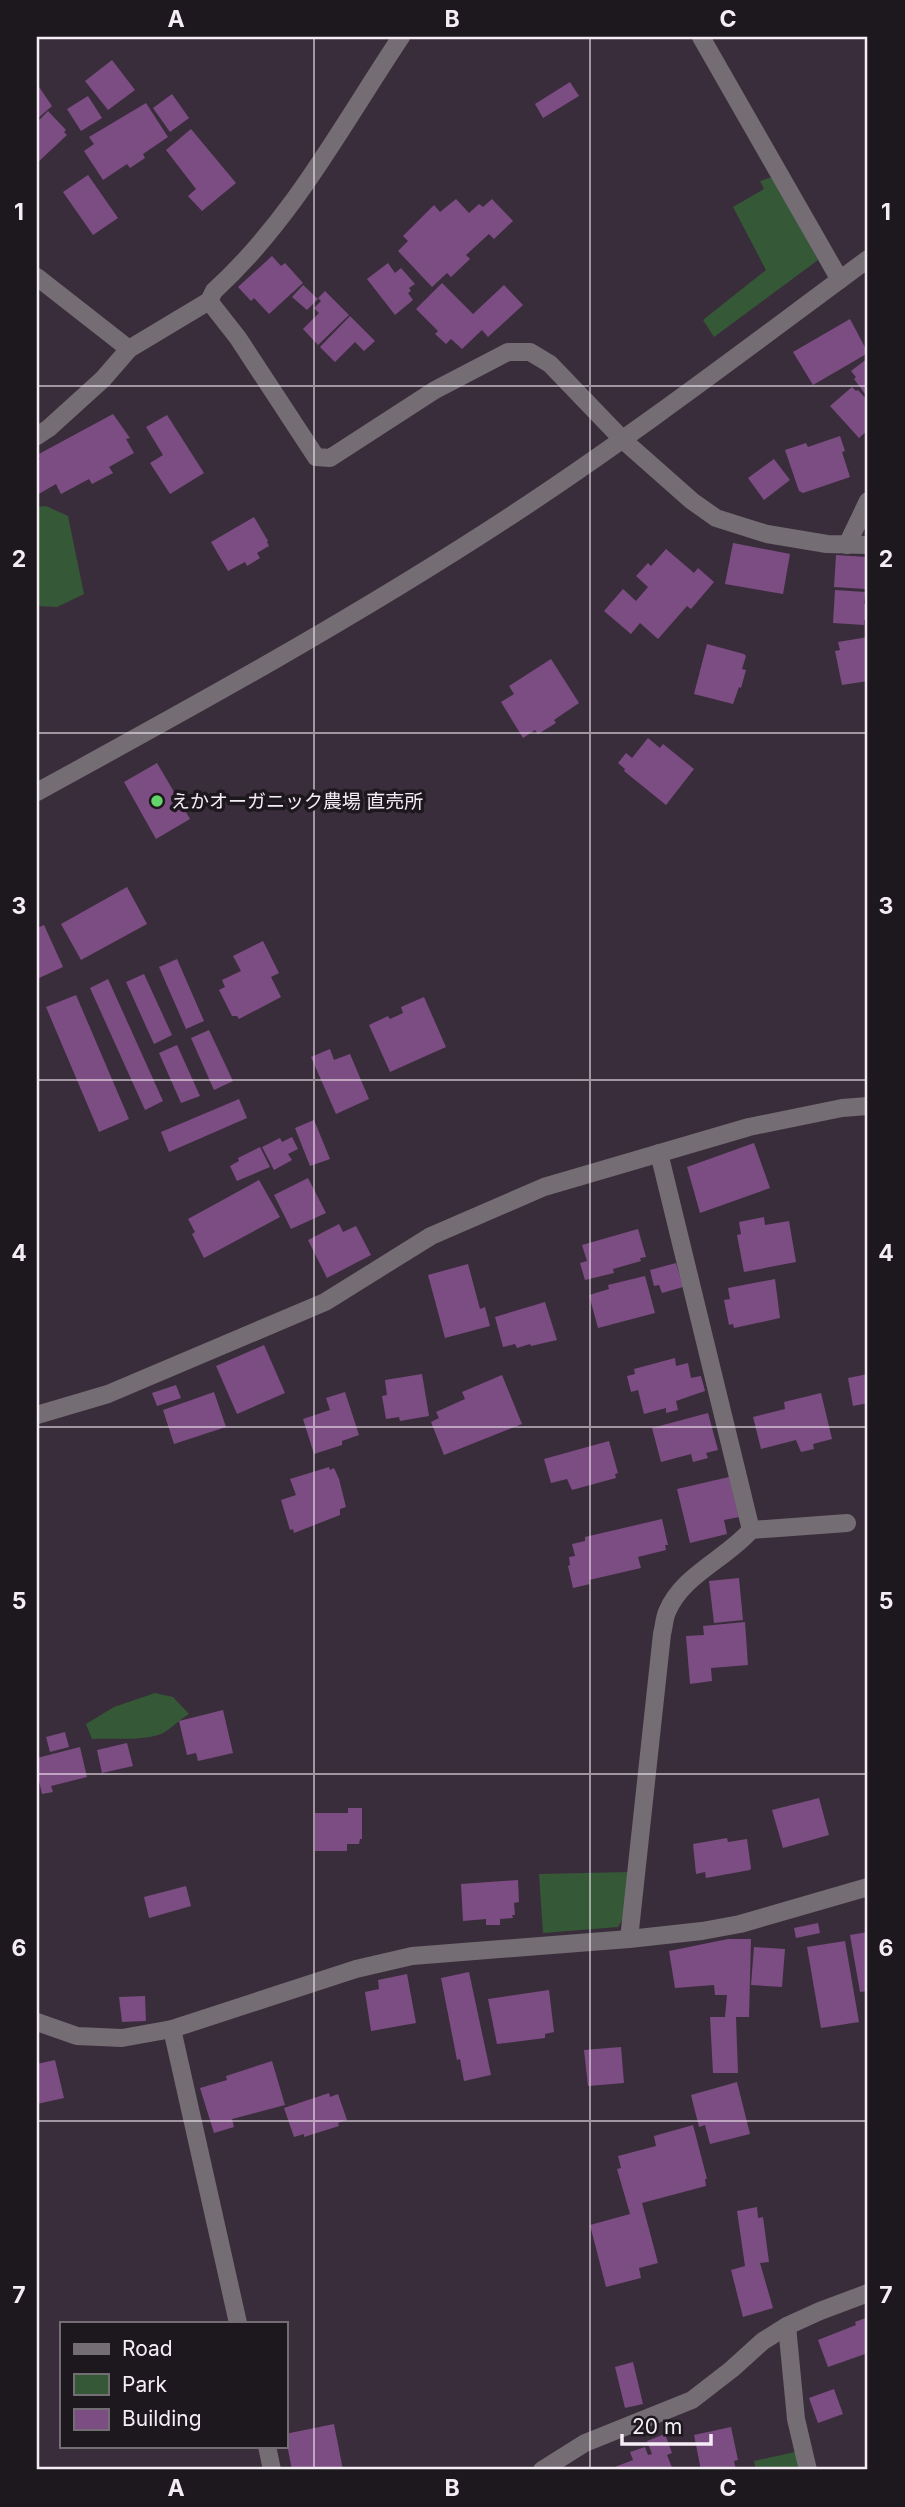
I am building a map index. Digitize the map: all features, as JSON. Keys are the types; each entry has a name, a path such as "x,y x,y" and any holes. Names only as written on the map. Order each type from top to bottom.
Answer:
{"street":[{"path":"37,436 103,379 130,349 209,302 214,291 275,228 329,152 401,37"},
{"path":"701,37 840,280"},
{"path":"37,792 322,634 509,517 624,440 868,259"},
{"path":"37,277 130,349"},
{"path":"209,302 238,338 316,457 330,458 435,390 508,352 530,352 550,364 624,440 692,501 716,517 767,534 827,544 868,545"},
{"path":"847,545 868,501"},
{"path":"37,1415 108,1394 326,1302 431,1237 532,1192 750,1127 842,1108 868,1106"},
{"path":"659,1153 751,1530"},
{"path":"629,1939 662,1634 667,1611 682,1588 737,1545 751,1530 847,1523"},
{"path":"37,2022 77,2036 121,2038 172,2029 356,1969 412,1956 629,1939 740,1924 868,1887"},
{"path":"172,2029 238,2322"},
{"path":"542,2470 585,2443 692,2400 763,2341 787,2326 868,2293"},
{"path":"787,2326 796,2418 808,2470"},
{"path":"267,2448 272,2470"}],"green space":[{"path":"772,177 818,260 714,337 703,320 766,270 733,207 764,189 760,181"},
{"path":"46,506 68,516 84,594 57,607 37,606 37,507"},
{"path":"155,1693 173,1697 189,1714 154,1736 92,1739 86,1724 114,1707"},
{"path":"629,1872 626,1913 618,1927 543,1933 539,1874"},
{"path":"795,2452 800,2470 756,2470 754,2461"}],"building":[{"path":"112,60 135,90 108,110 85,81"},
{"path":"570,82 579,96 543,118 535,104"},
{"path":"37,84 52,106 37,119"},
{"path":"172,94 189,118 170,132 153,108"},
{"path":"88,96 102,118 81,131 67,109"},
{"path":"146,103 168,137 143,154 145,158 130,168 127,164 103,180 84,151 94,144 89,137"},
{"path":"48,111 66,130 64,132 67,135 37,163 37,122"},
{"path":"191,129 236,183 202,211 188,196 196,189 166,150"},
{"path":"88,175 118,218 93,235 63,192"},
{"path":"456,199 469,213 479,204 483,207 492,199 513,221 494,239 489,234 466,255 470,259 451,277 447,273 432,287 398,251 408,241 403,236 434,205 440,212"},
{"path":"272,256 281,266 285,263 303,283 269,314 254,298 251,301 238,287"},
{"path":"388,263 395,273 401,268 415,284 409,288 411,291 408,293 413,300 395,315 367,279"},
{"path":"442,283 473,314 504,285 523,305 488,337 482,330 462,349 451,339 446,344 435,334 438,331 416,309"},
{"path":"303,285 318,299 307,310 292,297"},
{"path":"325,291 349,315 318,345 303,329 319,313 314,308"},
{"path":"350,316 375,341 364,351 355,342 335,362 320,347"},
{"path":"850,319 868,353 813,385 793,352"},
{"path":"868,358 868,398 851,371"},
{"path":"852,387 868,401 868,430 859,438 830,406"},
{"path":"113,414 130,438 126,439 134,453 109,467 113,473 92,484 89,479 61,494 56,484 37,495 37,460 40,459 37,455"},
{"path":"167,415 204,473 170,494 150,463 163,455 146,427"},
{"path":"840,436 850,477 803,493 799,491 785,450 806,443 808,447"},
{"path":"774,459 790,480 764,500 748,478"},
{"path":"254,517 269,546 257,553 260,558 247,566 245,562 228,571 211,542"},
{"path":"733,543 790,554 783,594 725,584"},
{"path":"666,549 694,573 698,568 714,582 691,609 687,606 658,639 640,623 631,634 604,611 623,589 636,601 648,587 636,576 648,563 651,566"},
{"path":"836,555 867,557 868,585 865,585 865,589 834,587"},
{"path":"835,590 865,592 864,604 868,604 868,621 864,620 864,625 833,623"},
{"path":"868,637 868,681 842,685 835,651 840,650 838,642"},
{"path":"707,644 746,656 742,669 746,670 733,704 694,694"},
{"path":"551,659 579,703 554,720 556,723 538,734 535,730 523,738 501,702 514,694 509,686"},
{"path":"648,738 660,748 663,744 694,769 666,805 618,763 626,753 632,758"},
{"name":"えかオーガニック農場 直売所","path":"157,763 190,819 156,839 124,782"},
{"path":"127,887 147,924 81,960 61,924"},
{"path":"44,925 63,967 37,979 37,928"},
{"path":"263,941 279,973 271,977 281,997 239,1019 232,1016 219,990 225,987 222,980 241,971 233,956"},
{"path":"177,959 204,1021 186,1029 159,967"},
{"path":"144,974 172,1035 154,1044 126,982"},
{"path":"108,979 163,1101 145,1110 90,988"},
{"path":"76,995 129,1119 99,1132 46,1007"},
{"path":"424,997 446,1047 390,1072 369,1025 388,1016 390,1019 403,1013 401,1007"},
{"path":"209,1030 233,1081 214,1090 191,1038"},
{"path":"177,1045 200,1096 181,1103 159,1053"},
{"path":"330,1049 334,1060 350,1054 369,1099 336,1114 311,1057"},
{"path":"239,1099 247,1118 169,1152 161,1132"},
{"path":"314,1120 330,1159 310,1166 295,1128"},
{"path":"292,1137 298,1149 288,1154 292,1160 274,1170 262,1147 280,1138 282,1142"},
{"path":"754,1143 770,1188 700,1213 687,1167"},
{"path":"260,1147 270,1167 237,1181 230,1166 239,1161 238,1158"},
{"path":"308,1178 326,1213 291,1229 274,1195"},
{"path":"259,1180 280,1217 204,1258 188,1219"},
{"path":"764,1217 765,1225 789,1221 796,1262 744,1272 737,1235 741,1234 739,1222"},
{"path":"339,1224 343,1232 356,1226 371,1255 327,1278 308,1240"},
{"path":"638,1229 646,1257 613,1269 614,1273 585,1280 580,1263 587,1261 582,1245"},
{"path":"676,1263 683,1287 662,1293 659,1285 654,1286 650,1270"},
{"path":"468,1264 480,1309 485,1307 490,1326 445,1338 428,1275"},
{"path":"645,1276 655,1313 598,1328 589,1295 609,1289 608,1285"},
{"path":"775,1279 780,1318 734,1328 733,1324 729,1325 724,1300 730,1299 728,1288"},
{"path":"545,1302 557,1340 517,1348 515,1344 503,1347 495,1317"},
{"path":"264,1345 285,1393 237,1414 216,1366"},
{"path":"675,1358 676,1366 688,1363 691,1378 701,1376 705,1391 676,1401 678,1410 666,1413 666,1408 644,1414 638,1390 631,1392 627,1376 635,1374 634,1369"},
{"path":"422,1374 429,1416 400,1421 399,1417 386,1419 382,1396 387,1395 385,1380"},
{"path":"868,1374 868,1403 853,1406 848,1378"},
{"path":"502,1375 522,1424 444,1455 431,1422 439,1418 436,1412 465,1399 462,1392"},
{"path":"176,1385 181,1398 157,1406 152,1393"},
{"path":"214,1392 226,1427 174,1444 163,1410"},
{"path":"345,1392 359,1435 342,1441 342,1445 314,1454 303,1419 330,1410 326,1398"},
{"path":"821,1393 832,1439 813,1444 814,1449 801,1452 796,1440 761,1449 753,1417 785,1409 784,1402"},
{"path":"708,1413 718,1450 706,1453 708,1458 693,1462 691,1454 661,1462 652,1428"},
{"path":"609,1441 618,1473 615,1474 616,1478 572,1490 567,1479 551,1483 544,1459"},
{"path":"329,1467 330,1470 334,1468 339,1479 346,1507 340,1509 340,1515 294,1533 293,1529 290,1530 281,1500 296,1495 290,1479"},
{"path":"729,1477 739,1517 724,1520 727,1534 690,1543 677,1489"},
{"path":"662,1519 668,1545 665,1545 666,1550 638,1557 641,1568 589,1580 590,1584 573,1588 568,1566 569,1557 575,1556 572,1544 585,1541 585,1537"},
{"path":"739,1578 743,1620 714,1623 709,1581"},
{"path":"745,1622 748,1665 711,1668 712,1681 690,1684 686,1636 704,1635 703,1626"},
{"path":"223,1710 233,1753 198,1761 196,1753 187,1755 179,1721"},
{"path":"65,1732 69,1747 50,1752 46,1737"},
{"path":"127,1743 133,1766 102,1773 97,1750"},
{"path":"80,1747 87,1777 51,1786 53,1792 42,1794 37,1758"},
{"path":"819,1798 829,1835 783,1848 772,1810"},
{"path":"348,1808 362,1808 362,1839 359,1844 347,1844 347,1851 315,1851 315,1813 348,1813"},
{"path":"727,1838 728,1842 747,1839 750,1870 706,1878 705,1872 696,1874 693,1844"},
{"path":"518,1880 519,1902 514,1903 513,1918 500,1919 500,1925 486,1925 486,1919 463,1921 461,1884"},
{"path":"186,1886 191,1906 149,1918 144,1897"},
{"path":"818,1923 820,1933 796,1938 794,1928"},
{"path":"868,1932 868,1991 860,1992 850,1935"},
{"path":"728,1939 751,1939 749,2017 736,2017 738,2073 713,2073 710,2017 725,2017 727,1995 715,1995 714,1985 675,1988 669,1951"},
{"path":"845,1941 859,2022 821,2028 807,1947"},
{"path":"754,1947 785,1949 782,1987 751,1985"},
{"path":"469,1972 491,2075 464,2081 460,2059 457,2060 441,1978"},
{"path":"407,1974 416,2023 371,2031 365,1992 379,1989 378,1980"},
{"path":"549,1990 554,2032 545,2034 545,2038 497,2044 488,1999"},
{"path":"145,1996 146,2021 122,2022 119,1997"},
{"path":"621,2047 624,2083 588,2086 584,2050"},
{"path":"55,2060 64,2098 37,2104 37,2064"},
{"path":"272,2061 285,2105 232,2119 234,2127 214,2133 200,2088 227,2080 226,2076"},
{"path":"737,2082 750,2134 710,2144 705,2125 699,2127 691,2095"},
{"path":"329,2093 330,2097 338,2094 347,2120 338,2123 339,2126 304,2137 304,2134 294,2137 284,2108"},
{"path":"693,2125 707,2179 706,2186 642,2203 658,2263 639,2268 641,2278 606,2287 590,2225 630,2214 617,2169 621,2168 618,2156 656,2146 654,2136"},
{"path":"757,2207 758,2218 763,2217 769,2262 760,2263 773,2308 743,2317 731,2270 745,2266 737,2211"},
{"path":"868,2317 868,2353 828,2367 818,2340 856,2325 855,2322"},
{"path":"633,2362 643,2404 625,2408 615,2367"},
{"path":"834,2389 843,2414 818,2423 809,2398"},
{"path":"334,2424 343,2470 292,2470 287,2434"},
{"path":"731,2427 738,2460 734,2461 736,2470 701,2470 694,2435"},
{"path":"665,2434 672,2453 667,2455 673,2470 607,2470 633,2460 630,2452 645,2447 648,2455 652,2454 647,2441"}],"place":[{"name":"えかオーガニック農場 直売所","path":"157,801"}]}
